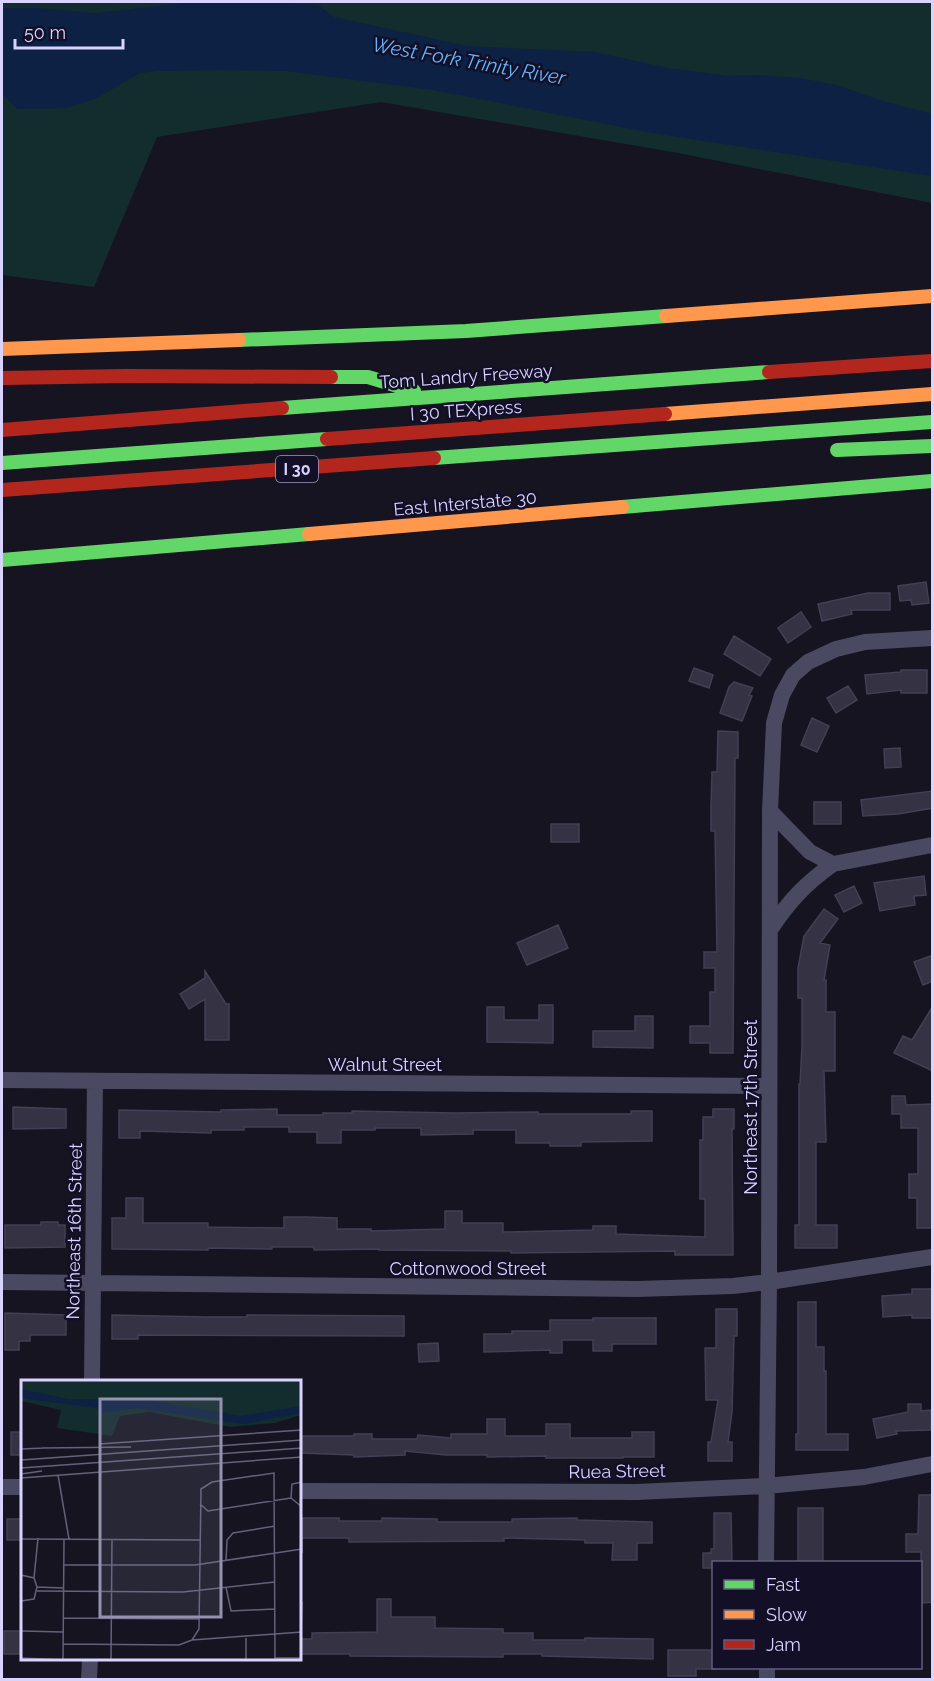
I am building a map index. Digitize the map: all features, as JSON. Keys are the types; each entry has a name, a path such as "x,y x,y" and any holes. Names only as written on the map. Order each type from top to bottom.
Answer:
{"main road":[{"path":"2,349 466,331 933,296"},
{"name":"Tom Landry Freeway","path":"2,430 432,396 933,361"},
{"path":"2,378 368,377 432,396"},
{"name":"I 30 TEXpress","path":"2,463 933,394"},
{"name":"I 30","path":"2,490 933,422"},
{"path":"818,451 933,446"},
{"path":"592,447 645,457"},
{"name":"East Interstate 30","path":"2,560 933,482"}],"street":[{"name":"Northeast 17th Street","path":"766,1561 770,812 774,723 782,694 793,675 808,662 836,650 865,642 933,638"},
{"path":"770,812 810,852 833,864"},
{"path":"770,930 786,905 806,885 833,864 933,845"},
{"name":"Walnut Street","path":"2,1080 769,1086"},
{"name":"Northeast 16th Street","path":"92,1380 95,1081"},
{"name":"Cottonwood Street","path":"2,1282 93,1285 638,1289 733,1286 933,1257"},
{"name":"Ruea Street","path":"302,1491 637,1492 766,1486 864,1477 933,1464"},
{"path":"2,1488 21,1488"},
{"path":"89,1680 90,1660"}],"green space":[{"path":"2,2 932,2 932,203 678,153 381,102 157,137 94,287 2,275"}],"water":[{"name":"West Fork Trinity River","path":"194,2 318,5 334,17 468,46 595,52 668,68 728,76 759,75 799,78 837,85 883,101 932,114 932,176 652,133 433,90 285,71 223,70 140,73 95,99 66,108 17,109 2,94 2,8 37,8 96,13"}],"building":[{"path":"926,582 929,603 912,605 911,600 900,601 898,586"},
{"path":"868,593 890,593 890,610 851,610 852,614 822,621 818,604"},
{"path":"801,612 811,627 788,643 778,628"},
{"path":"734,636 771,659 760,676 724,654"},
{"path":"694,668 713,675 709,688 689,681"},
{"path":"901,670 927,670 927,693 901,693 901,690 867,694 865,675 901,672"},
{"path":"734,682 753,688 742,721 720,713 729,687"},
{"path":"848,686 857,700 836,713 827,698"},
{"path":"812,718 829,726 817,752 801,745"},
{"path":"718,731 738,732 738,758 735,758 733,1053 710,1053 710,1043 690,1043 690,1026 710,1026 710,992 715,992 715,968 704,968 704,952 717,952 715,831 711,831 711,806 712,772 717,772"},
{"path":"900,748 901,767 885,768 884,749"},
{"path":"933,791 933,808 898,814 863,816 861,800"},
{"path":"814,802 841,802 841,824 814,824"},
{"path":"551,824 579,824 579,842 551,842"},
{"path":"924,876 926,895 914,896 915,905 880,911 874,883"},
{"path":"854,886 862,903 844,912 835,895"},
{"path":"824,909 838,919 820,943 830,945 824,980 826,980 826,1012 835,1012 835,1071 824,1071 826,1142 816,1142 816,1225 837,1225 837,1248 795,1248 795,1225 799,1225 799,1084 802,1046 802,998 798,998 798,968 804,936"},
{"path":"558,925 568,948 527,965 517,943"},
{"path":"933,955 933,981 923,985 914,962"},
{"path":"205,971 226,1004 229,1004 229,1040 205,1040 205,999 189,1009 180,994 205,978"},
{"path":"539,1005 553,1005 553,1043 487,1042 487,1007 504,1007 504,1020 539,1020"},
{"path":"933,1006 933,1071 894,1053 903,1036 912,1040"},
{"path":"635,1016 653,1016 653,1048 593,1047 593,1031 635,1031"},
{"path":"892,1096 905,1096 906,1105 933,1104 933,1228 917,1228 917,1198 909,1198 909,1174 918,1174 918,1128 901,1128 901,1114 892,1114"},
{"path":"13,1107 66,1109 66,1128 13,1129"},
{"path":"277,1109 277,1115 323,1115 323,1113 352,1113 352,1111 631,1114 631,1111 652,1111 652,1141 581,1142 581,1146 550,1146 550,1143 516,1143 516,1130 473,1130 473,1134 421,1135 421,1128 375,1128 375,1130 341,1130 341,1143 317,1143 317,1132 289,1132 289,1127 244,1127 244,1130 211,1130 211,1133 140,1131 140,1138 119,1138 119,1110 221,1112 221,1110"},
{"path":"713,1109 734,1109 734,1129 732,1129 733,1255 675,1255 675,1251 511,1253 511,1251 314,1250 314,1247 208,1248 208,1250 112,1249 112,1218 126,1218 126,1198 143,1198 143,1223 208,1223 208,1227 284,1228 284,1217 306,1217 337,1218 337,1229 371,1229 371,1231 445,1229 445,1211 462,1211 462,1223 503,1223 503,1232 593,1230 593,1226 616,1226 616,1234 705,1237 705,1199 700,1199 700,1140 703,1140 703,1117 713,1117"},
{"path":"41,1222 58,1222 58,1225 65,1225 65,1247 5,1248 5,1225 41,1225"},
{"path":"912,1289 933,1289 933,1318 912,1318 912,1315 883,1317 882,1296 912,1294"},
{"path":"798,1302 816,1302 816,1347 824,1347 824,1371 826,1371 826,1434 848,1434 848,1450 796,1450"},
{"path":"716,1309 737,1309 732,1412 728,1442 732,1442 732,1461 708,1461 708,1442 711,1442 718,1400 706,1400 705,1348 716,1348"},
{"path":"5,1313 66,1315 66,1335 30,1335 30,1341 19,1341 19,1350 5,1350"},
{"path":"112,1315 404,1316 404,1336 138,1335 138,1339 112,1339"},
{"path":"593,1318 656,1318 656,1344 612,1344 612,1351 593,1351 593,1340 562,1340 562,1353 550,1353 550,1350 484,1352 484,1334 550,1331 550,1320 593,1320"},
{"path":"438,1343 439,1361 419,1362 418,1344"},
{"path":"908,1404 921,1404 921,1411 931,1410 931,1430 896,1431 897,1434 877,1438 873,1419 908,1412"},
{"path":"487,1419 505,1419 505,1436 546,1436 546,1424 570,1424 570,1438 632,1438 632,1432 654,1432 654,1457 487,1457 487,1455 446,1455 405,1451 405,1455 354,1457 354,1455 302,1453 302,1436 372,1434 372,1439 417,1439 418,1435 451,1438 451,1434 487,1434"},
{"path":"11,1432 21,1432 21,1455 11,1455"},
{"path":"919,1495 933,1495 933,1602 922,1603 921,1552 906,1552 906,1534 918,1534"},
{"path":"798,1508 823,1508 823,1561 798,1561"},
{"path":"714,1513 731,1513 732,1561 712,1561 712,1568 703,1568 703,1553 711,1553 711,1549 714,1549"},
{"path":"302,1518 339,1518 339,1521 382,1521 382,1518 437,1519 437,1522 512,1522 512,1519 577,1518 577,1520 652,1522 652,1543 637,1543 637,1560 612,1560 613,1543 585,1543 585,1540 504,1538 504,1541 349,1542 349,1538 302,1538"},
{"path":"7,1519 21,1519 21,1540 7,1540"},
{"path":"377,1599 391,1599 391,1617 435,1617 435,1628 503,1629 503,1633 533,1633 533,1640 653,1639 653,1659 542,1656 542,1654 503,1654 503,1657 302,1654 302,1639 312,1639 312,1633 377,1632"},
{"path":"4,1631 21,1631 21,1654 4,1654"},
{"path":"668,1650 712,1650 712,1669 696,1669 696,1676 668,1676"}],"traffic: fast":[{"path":"239,340 466,331 666,316"},
{"path":"282,408 769,372"},
{"path":"331,377 368,377 414,391"},
{"path":"434,458 932,422"},
{"path":"2,463 327,439"},
{"path":"837,450 932,446"},
{"path":"622,507 932,481"},
{"path":"2,560 309,534"}],"traffic: slow":[{"path":"666,316 932,296"},
{"path":"2,349 239,340"},
{"path":"665,414 932,394"},
{"path":"309,534 622,507"}],"traffic: jam":[{"path":"769,372 932,361"},
{"path":"2,378 331,377"},
{"path":"2,430 282,408"},
{"path":"327,439 665,414"},
{"path":"2,490 434,458"}]}
